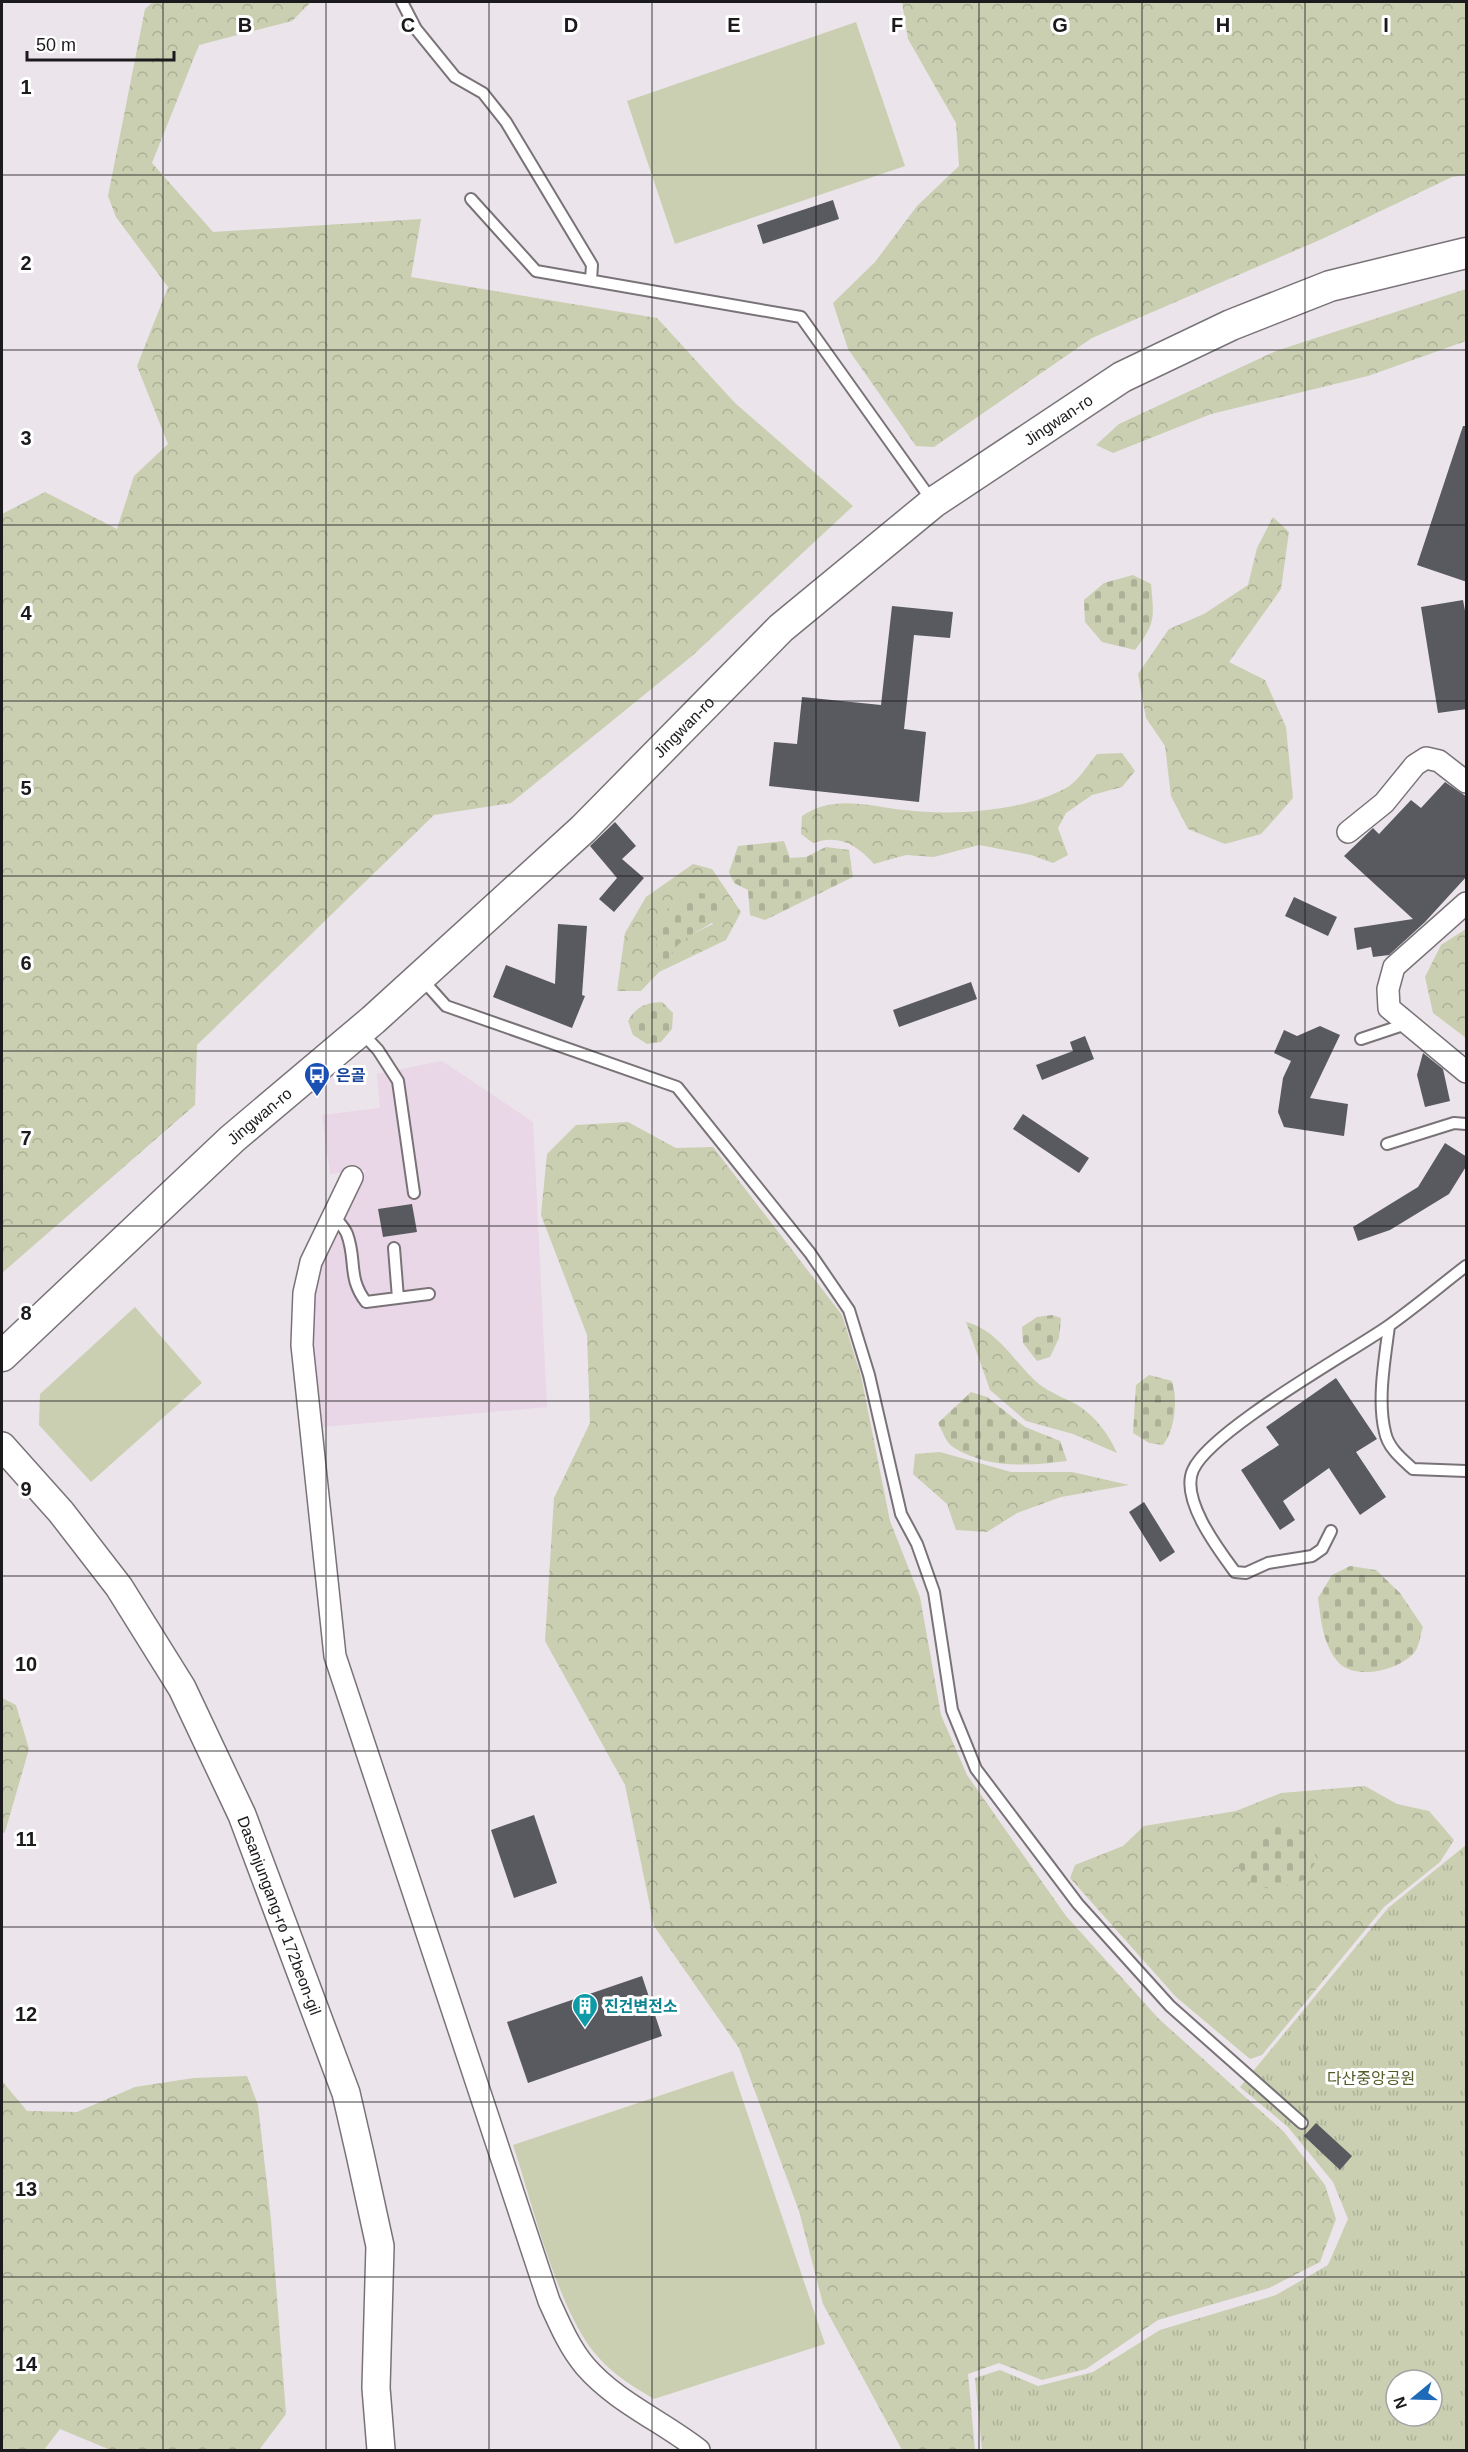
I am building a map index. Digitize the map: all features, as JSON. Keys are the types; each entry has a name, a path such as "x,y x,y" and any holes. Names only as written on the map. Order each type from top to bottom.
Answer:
{"main road":[{"name":"Jingwan-ro","path":"2,1356 232,1139 359,1031 583,829 781,628 934,502 1122,377 1211,334 1330,286 1467,253"}],"street":[{"path":"1348,832 1384,803 1415,765 1426,759 1439,760 1467,782"},
{"path":"1467,903 1394,967 1388,989 1389,1008 1467,1072"},
{"path":"352,1177 311,1262 304,1293 302,1345 335,1656 549,2301 565,2336 584,2364 606,2387 674,2430 699,2451"},
{"name":"Dasanjungang-ro 172beon-gil","path":"2,1446 61,1512 118,1587 182,1688 242,1815 346,2093 360,2154 380,2246 376,2388 381,2451"}],"lane":[{"path":"402,2 416,29 455,77 483,93 506,122 592,265 591,280"},
{"path":"471,199 536,271 801,317 934,502"},
{"path":"420,977 446,1006 677,1087 810,1253 849,1310 869,1375 901,1515 917,1544 934,1592 952,1710 976,1769 1077,1904 1170,2006 1302,2123"},
{"path":"1361,1039 1406,1024"},
{"path":"359,1031 378,1050 398,1081 414,1193"},
{"path":"1387,1144 1454,1123 1467,1124"},
{"path":"333,1215 346,1232 352,1250 355,1287 366,1302 429,1294"},
{"path":"394,1248 398,1298"},
{"path":"1331,1531 1322,1549 1312,1556 1268,1563 1246,1574 1235,1572 1210,1538 1192,1500 1192,1471 1214,1442 1389,1326 1467,1266"},
{"path":"1389,1326 1383,1375 1385,1433 1395,1453 1413,1469 1467,1471"}],"shaded area":[{"path":"442,1061 533,1122 547,1407 323,1427 314,1346 315,1295 320,1266 329,1241 366,1170 330,1174 322,1115 380,1108 377,1074"}],"green space":[{"path":"153,2 311,2 292,21 199,45 152,163 213,232 421,219 411,277 657,318 735,403 853,506 692,656 511,803 434,815 197,1045 195,1105 2,1273 2,514 45,492 117,529 134,476 168,444 137,366 168,287 116,217 108,196 145,9"},
{"path":"902,2 1466,2 1466,175 1452,177 1322,239 1092,338 934,447 916,446 848,349 833,303 875,262 917,206 959,166 956,123 908,39"},
{"path":"856,22 905,166 675,244 627,101"},
{"path":"1466,289 1466,341 1368,376 1211,414 1113,453 1096,445 1119,424 1276,351"},
{"path":"1273,517 1289,532 1281,589 1229,662 1265,680 1286,727 1293,798 1261,834 1225,844 1188,829 1171,796 1165,746 1146,718 1138,674 1169,629 1204,614 1248,585 1257,548"},
{"path":"1133,575 1151,584 1153,605 1150,626 1135,650 1102,642 1085,622 1084,600 1104,583"},
{"path":"1122,753 1135,771 1122,787 1092,795 1066,813 1058,828 1068,855 1053,863 1031,855 979,845 934,857 906,855 874,864 861,851 847,843 831,840 813,843 801,834 802,816 814,809 839,803 923,812 965,812 1029,802 1066,788 1079,777 1097,754"},
{"path":"784,841 790,858 806,857 826,847 849,850 853,877 765,920 750,915 748,890 734,883 729,872 738,846"},
{"path":"693,864 712,869 741,912 726,940 659,972 641,991 617,991 625,933 646,897","holes":["700,893 713,924 682,939 672,951"]},
{"path":"700,893 720,896 725,913 679,944 668,961 662,964 655,961 660,928 666,912 679,899"},
{"path":"1466,929 1466,1038 1433,1013 1425,977 1441,945"},
{"path":"662,1002 673,1013 672,1029 661,1042 647,1044 633,1035 628,1021 642,1006"},
{"path":"628,1122 676,1148 713,1147 842,1315 861,1376 890,1521 920,1597 941,1715 967,1775 1066,1916 1158,2018 1284,2132 1325,2185 1336,2219 1320,2262 1269,2288 1158,2320 1086,2369 1042,2380 999,2363 968,2374 975,2450 902,2450 823,2304 799,2211 739,2048 654,1926 625,1785 545,1641 554,1498 590,1423 587,1335 541,1215 547,1154 576,1125"},
{"path":"135,1307 202,1383 91,1482 39,1425 40,1394"},
{"path":"1052,1315 1061,1318 1059,1338 1050,1357 1037,1361 1023,1343 1022,1327 1037,1317"},
{"path":"966,1322 978,1326 997,1340 1039,1384 1076,1404 1095,1419 1117,1453 1073,1434 1026,1421 990,1390"},
{"path":"1149,1375 1172,1381 1174,1389 1173,1423 1163,1445 1149,1443 1133,1433 1136,1385"},
{"path":"971,1392 987,1397 1025,1427 1060,1441 1067,1461 1008,1464 980,1459 953,1447 938,1423"},
{"path":"940,1452 1011,1472 1072,1472 1129,1485 1061,1497 1017,1513 987,1532 956,1530 947,1504 913,1474 915,1454"},
{"path":"1350,1566 1376,1570 1400,1593 1423,1627 1416,1651 1399,1664 1378,1671 1357,1671 1340,1664 1330,1650 1324,1633 1318,1598 1332,1575"},
{"path":"2,1698 16,1705 29,1749 5,1832 2,1834"},
{"path":"1365,1786 1397,1804 1429,1811 1454,1840 1440,1862 1384,1907 1262,2055 1250,2059 1176,1997 1070,1878 1075,1865 1123,1846 1144,1826 1236,1811 1281,1793"},
{"path":"1281,1819 1306,1833 1317,1860 1304,1880 1272,1889 1255,1886 1238,1866 1254,1836"},
{"name":"다산중앙공원","path":"1466,1845 1466,2450 982,2450 975,2378 1000,2370 1038,2386 1093,2372 1160,2330 1276,2295 1328,2265 1348,2219 1333,2182 1287,2126 1240,2087 1388,1908"},
{"path":"733,2071 825,2344 654,2399 632,2386 599,2358 571,2315 548,2257 513,2145"},
{"path":"247,2076 258,2105 271,2220 286,2414 259,2450 108,2449 60,2429 44,2450 2,2450 2,2081 27,2111 77,2112 135,2087 194,2078"}],"building":[{"path":"833,200 839,219 763,244 757,225"},
{"path":"1463,426 1467,426 1467,582 1417,565"},
{"path":"1463,600 1467,621 1467,709 1438,713 1421,607"},
{"path":"892,606 953,612 950,638 914,635 904,729 926,732 919,802 769,786 774,742 797,744 802,697 881,705"},
{"path":"1445,782 1467,797 1467,876 1425,922 1389,955 1373,957 1371,947 1357,950 1354,928 1413,919 1344,856 1373,828 1379,834 1411,800 1421,808"},
{"path":"615,822 636,846 622,859 644,878 614,912 599,899 617,878 590,846"},
{"path":"1294,897 1337,917 1328,936 1285,916"},
{"path":"558,924 587,926 582,995 585,996 572,1028 493,997 506,965 555,984"},
{"path":"971,982 977,999 899,1027 893,1010"},
{"path":"1320,1026 1340,1035 1310,1098 1348,1104 1344,1136 1284,1127 1278,1112 1283,1078 1291,1061 1274,1053 1284,1030 1297,1036"},
{"path":"1085,1036 1094,1059 1042,1080 1036,1065 1073,1051 1070,1042"},
{"path":"1423,1053 1443,1069 1450,1101 1425,1107 1417,1075"},
{"path":"1023,1114 1089,1158 1079,1173 1013,1129"},
{"path":"1445,1143 1467,1157 1467,1165 1449,1194 1390,1230 1358,1241 1353,1227 1418,1187"},
{"path":"412,1204 417,1232 383,1237 378,1209"},
{"path":"1336,1378 1377,1439 1356,1452 1386,1497 1360,1515 1329,1468 1283,1501 1295,1520 1280,1530 1241,1470 1279,1445 1266,1427"},
{"path":"1144,1502 1175,1552 1160,1562 1129,1512"},
{"path":"534,1815 557,1883 514,1898 491,1830"},
{"name":"진건변전소","path":"642,1976 662,2036 528,2083 507,2022"},
{"path":"1316,2123 1352,2156 1340,2170 1304,2136"}],"place":[{"name":"은골","path":"317,1098"},
{"name":"진건변전소","path":"585,2029"}]}
